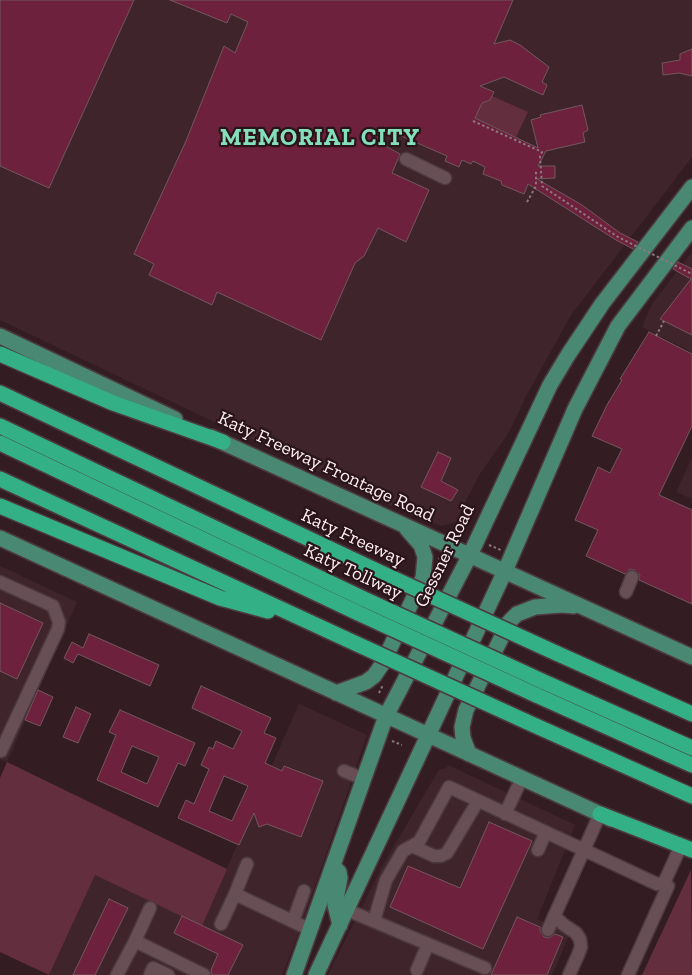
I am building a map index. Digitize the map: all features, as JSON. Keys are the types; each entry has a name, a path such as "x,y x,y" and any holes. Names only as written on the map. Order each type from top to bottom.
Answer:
{"highway":[{"path":"0,354 113,403 222,442"},
{"name":"Katy Freeway","path":"0,392 377,571 692,714"},
{"name":"Katy Tollway","path":"0,426 536,695 692,765"},
{"name":"Katy Tollway","path":"0,443 361,606 542,680 692,748"},
{"path":"0,479 692,796"},
{"path":"0,506 220,598 310,622"},
{"path":"652,695 692,708"},
{"path":"627,767 692,803"},
{"path":"600,814 688,852"}],"main road":[{"name":"Gessner Road","path":"294,975 386,716 470,555 550,385 602,304 692,187"},
{"path":"316,975 505,571 574,409 618,326 692,228"},
{"name":"Katy Freeway Frontage Road","path":"0,336 222,442 692,657"},
{"path":"336,693 366,682 374,676 383,663 422,578 425,557 421,545 403,524"},
{"path":"0,538 600,814"},
{"path":"469,754 463,738 462,727 466,710 509,622 517,614 548,605 562,604 588,608"},
{"path":"333,866 339,872 340,878 335,905 340,925"}],"street":[{"path":"406,159 445,178"},
{"path":"626,592 632,577"},
{"path":"0,582 53,606 59,622 58,629 0,751"},
{"path":"344,772 364,779"},
{"path":"505,814 522,778"},
{"path":"374,921 386,880 403,851 419,842 449,787 657,884 664,883 688,852"},
{"path":"412,846 434,856 441,856 447,853 478,801"},
{"path":"548,930 600,814"},
{"path":"538,850 546,832"},
{"path":"221,924 247,864"},
{"path":"628,975 668,886 664,883"},
{"path":"292,921 304,891"},
{"path":"235,894 311,930"},
{"path":"118,975 150,908"},
{"path":"347,910 485,968"},
{"path":"554,916 576,933 580,939 578,955 569,975"},
{"path":"135,941 204,975"},
{"path":"417,970 428,944"},
{"path":"164,956 152,972 168,975"}],"path":[{"path":"473,121 542,152 540,156 542,186 618,237 692,274"},
{"path":"527,202 536,186 536,171"},
{"path":"656,336 664,321"},
{"path":"489,545 501,550"},
{"path":"392,741 402,745"}],"shaded area":[{"path":"0,0 692,0 692,157 571,315 525,398 509,432 479,475 455,522 442,526 404,512 0,320"},
{"path":"492,96 528,112 516,137 475,118 482,103 490,100"},
{"path":"692,252 692,352 642,327 652,304"},
{"path":"692,458 692,499 676,492"},
{"path":"0,566 77,602 7,762 0,759"},
{"path":"299,704 367,735 298,935 282,975 49,975 95,875 202,925"},
{"path":"7,762 227,869 202,926 95,875 49,975 0,952 0,778"},
{"path":"448,765 575,825 537,919 570,933 552,975 328,975 384,863 439,770 446,768"},
{"path":"691,870 692,975 642,975"}],"building":[{"path":"0,0 134,0 49,188 0,166"},
{"path":"170,0 513,0 494,44 510,40 520,45 549,67 542,82 547,85 543,95 504,77 480,86 494,92 490,100 482,103 475,118 538,148 531,120 541,117 540,115 582,105 588,130 583,133 585,142 546,151 538,166 555,166 555,178 537,179 582,205 620,233 638,242 633,249 528,184 524,194 502,185 501,181 483,174 485,167 473,161 471,164 462,160 459,167 445,161 447,156 383,128 376,141 400,154 392,173 429,190 406,242 378,228 364,256 355,263 321,340 217,292 212,305 149,275 154,264 134,254 186,141 224,46 235,53 248,22 231,14 227,23"},
{"path":"692,49 692,76 679,73 663,75 662,63 680,60 680,54"},
{"path":"678,262 692,269 692,335 660,319 691,279 673,269"},
{"path":"649,332 692,354 692,426 659,495 692,510 692,604 639,580 640,575 635,570 630,569 625,574 586,556 598,530 575,520 598,467 610,473 622,449 592,436 622,380 620,379"},
{"path":"438,452 451,458 441,481 458,490 451,501 421,487"},
{"path":"0,603 43,623 17,679 0,671"},
{"path":"89,634 159,665 150,686 78,654 73,663 64,658 72,642 83,648"},
{"path":"201,686 271,718 264,733 276,738 265,763 282,771 284,766 323,781 301,837 267,824 259,827 254,813 239,845 178,818 186,800 194,804 209,769 201,765 209,747 213,749 216,741 233,749 242,731 192,708","holes":["224,776 248,786 232,821 209,811"]},
{"path":"38,690 53,697 40,726 25,720"},
{"path":"76,707 91,714 78,743 63,737"},
{"path":"120,710 195,743 185,766 178,763 158,807 97,780 116,735 109,732","holes":["132,746 159,757 147,784 121,772"]},
{"path":"489,822 532,841 483,949 390,907 408,866 460,888"},
{"path":"109,899 128,908 95,975 73,975"},
{"path":"182,916 243,945 228,975 212,975 211,970 218,954 174,933"},
{"path":"517,917 540,927 544,937 549,938 555,934 563,937 547,975 491,975"}],"district":[{"name":"MEMORIAL CITY","path":"320,138"}]}
